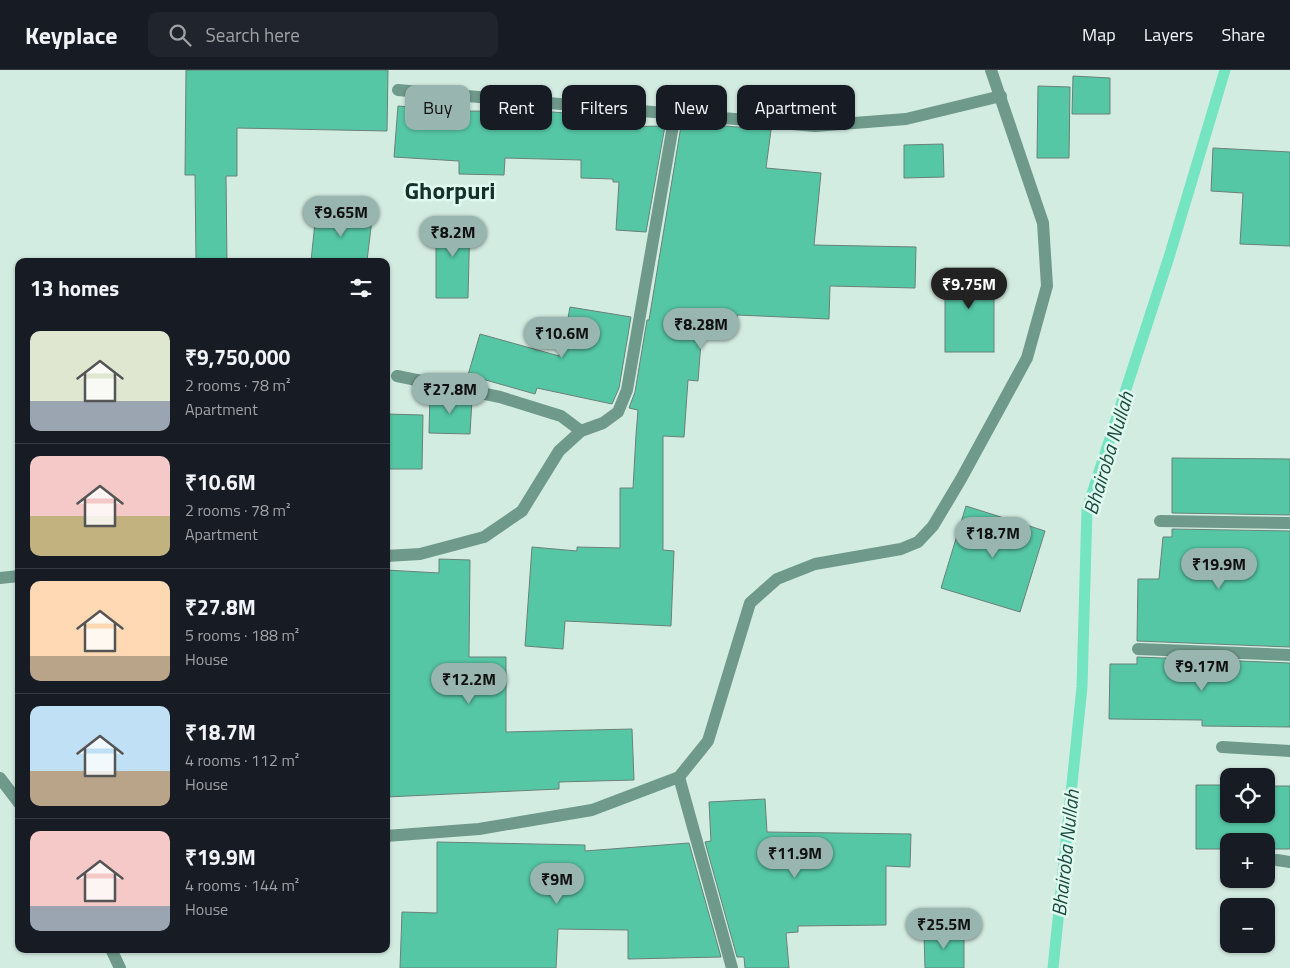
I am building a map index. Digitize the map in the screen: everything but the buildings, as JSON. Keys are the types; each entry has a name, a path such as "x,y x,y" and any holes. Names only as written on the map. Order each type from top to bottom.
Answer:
{"street":[{"path":"390,836 479,829 592,810 679,777 708,741 750,603 777,579 816,564 901,549 918,542 933,526 1027,358 1047,286 1043,223 991,70"},
{"path":"398,90 656,112"},
{"path":"727,118 816,126 906,119 1001,96"},
{"path":"390,556 420,554 484,537 522,511 559,451 581,431 603,423 618,412 626,390 672,130"},
{"path":"396,376 500,397 561,416 581,431"},
{"path":"1160,521 1290,523"},
{"path":"0,578 15,576"},
{"path":"1138,649 1290,655"},
{"path":"1222,747 1290,751"},
{"path":"679,777 732,968"},
{"path":"0,778 15,798"},
{"path":"113,953 120,968"}],"waterway":[{"name":"Bhairoba Nullah","path":"1053,968 1082,687 1087,509 1169,257 1225,70"}],"district":[{"name":"Ghorpuri","path":"450,190"}]}
